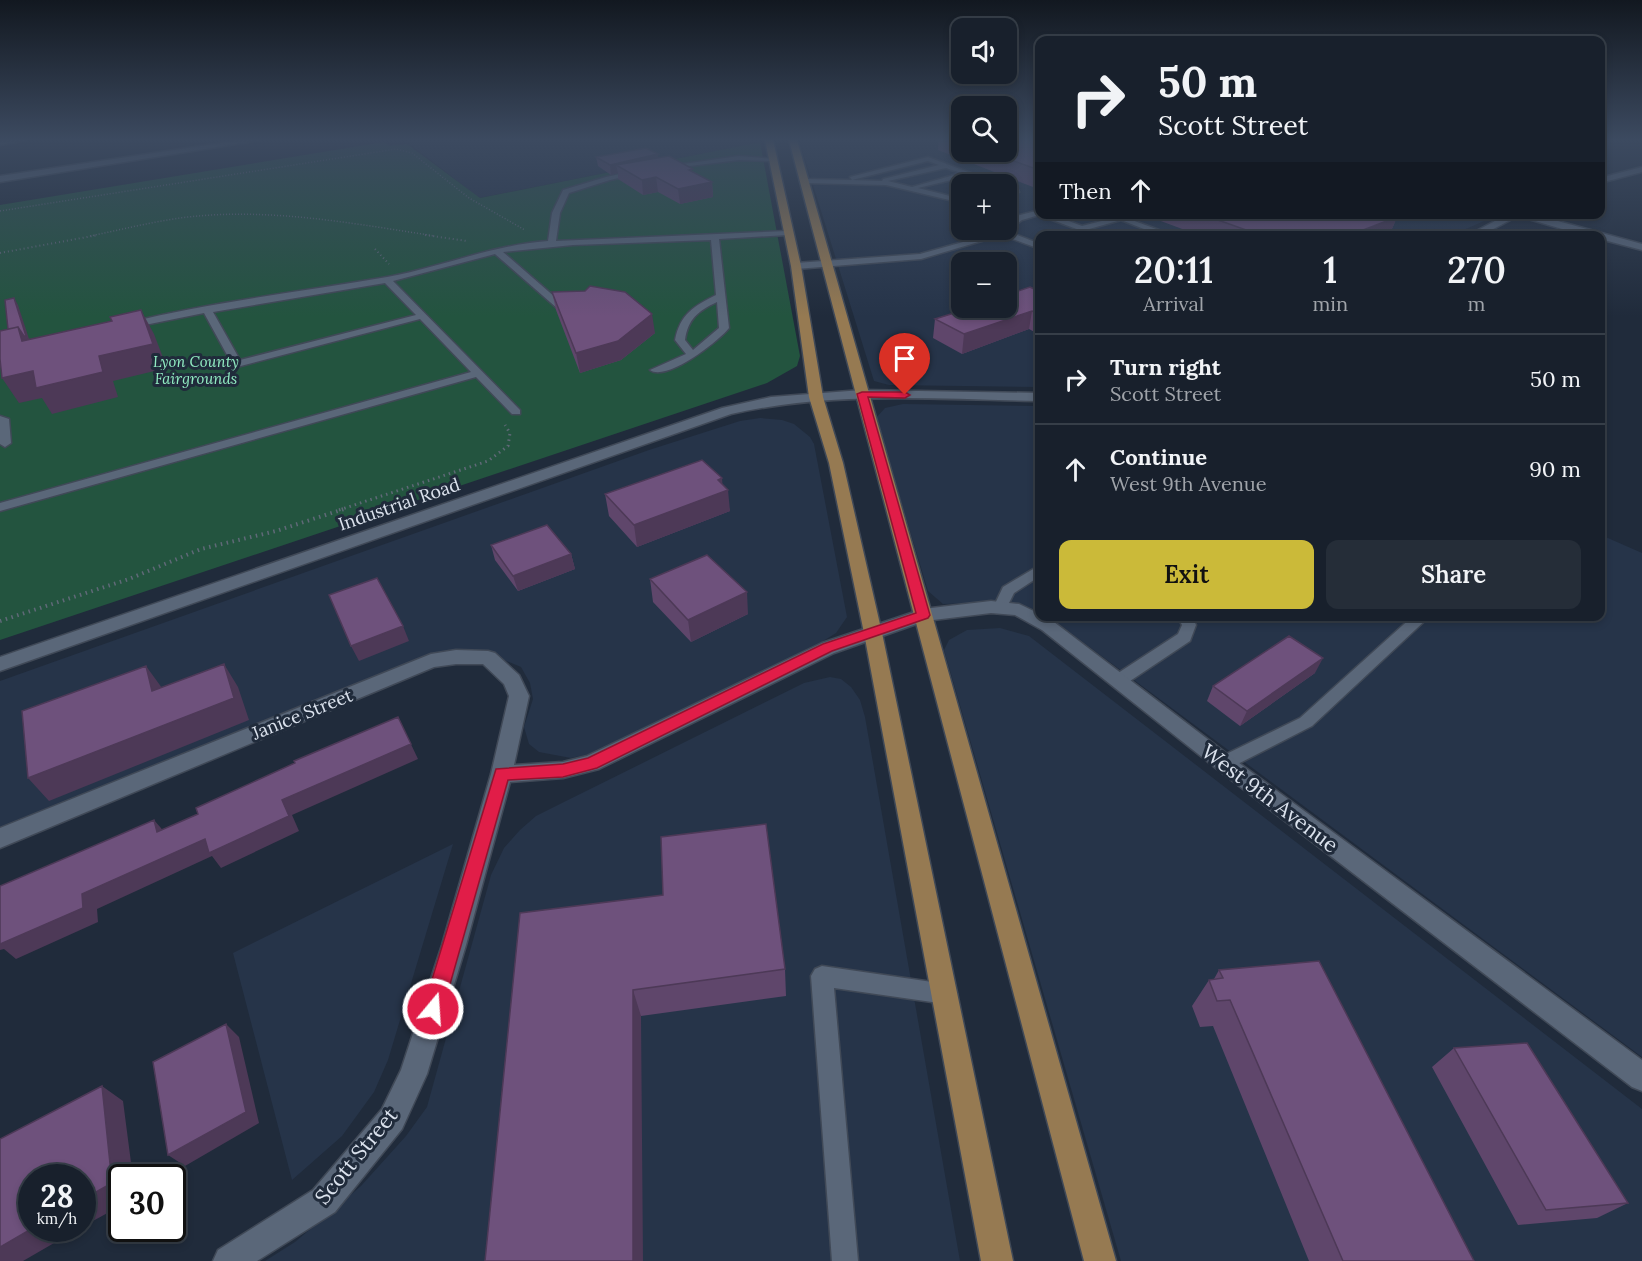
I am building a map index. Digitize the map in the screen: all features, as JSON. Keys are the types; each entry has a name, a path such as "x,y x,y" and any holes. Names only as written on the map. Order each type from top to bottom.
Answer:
{"main road":[{"path":"780,199 796,266 816,397 836,463 873,633 997,1261"},
{"path":"809,199 1100,1261"}],"street":[{"path":"1481,231 1506,219"},
{"path":"1538,219 1581,231"},
{"path":"1605,238 1642,247"},
{"name":"Industrial Road","path":"0,664 727,411 771,401 862,394 1035,397"},
{"name":"West 9th Avenue","path":"873,633 923,615 1000,608 1019,610 1035,619"},
{"name":"West 9th Avenue","path":"1039,621 1642,1077"},
{"path":"502,774 563,770 592,763 828,648 873,633"},
{"name":"Janice Street","path":"0,838 431,661 456,657 488,658 512,680 519,696 502,774"},
{"name":"Scott Street","path":"229,1261 324,1201 392,1119 413,1074 454,945 502,774"}],"lane":[{"path":"548,244 556,213 563,199"},
{"path":"1017,220 1035,214"},
{"path":"1056,219 1082,229 1117,219"},
{"path":"1124,219 1157,231"},
{"path":"125,326 206,308 386,279 510,248 548,244 715,239 787,233"},
{"path":"1017,236 1035,245"},
{"path":"655,370 692,355 714,340 724,328 715,239"},
{"path":"796,266 921,256 973,240"},
{"path":"498,252 561,307"},
{"path":"386,279 516,412"},
{"path":"692,355 680,340 682,322 694,310 720,297"},
{"path":"206,308 237,364 421,316"},
{"path":"0,507 477,374"},
{"path":"0,420 3,419 5,443"},
{"path":"1000,608 1008,590 1035,572"},
{"path":"1118,681 1185,637 1189,625 1187,621"},
{"path":"1224,763 1306,722 1417,621"},
{"path":"845,1261 822,976 946,994"}],"path":[{"path":"0,211 78,199"},
{"path":"472,199 548,244"},
{"path":"0,253 197,216 241,215 323,219 510,248"},
{"path":"0,621 129,579 201,549 276,531 488,460 507,446 510,433 499,417"}],"shaded area":[{"path":"817,199 951,199 951,240 1017,240 1017,199 1035,199 1035,219 1488,219 1461,231 1035,231 1035,387 889,385 874,381"},
{"path":"903,404 1035,406 1035,611 1009,602 943,604 928,591 876,418 885,408"},
{"path":"760,418 782,420 794,424 810,437 814,444 847,617 836,633 820,643 594,753 571,758 539,752 529,744 524,727 533,699 530,683 521,667 485,652 430,654 0,828 0,681 649,450 740,421"},
{"path":"1605,537 1642,553 1642,1057 1054,621 1605,621"},
{"path":"1000,628 1029,636 1642,1109 1642,1261 1121,1261 944,650 949,640 967,630"},
{"path":"830,677 841,679 851,687 860,700 865,717 960,1261 265,1261 295,1242 361,1186 406,1136 427,1107 491,875 504,848 520,830 536,816 804,683"},
{"path":"453,844 388,1060 374,1092 342,1136 292,1180 233,953"}],"green space":[{"name":"Lyon County Fairgrounds","path":"38,199 771,199 800,356 797,366 767,383 0,640 0,205"}],"building":[{"path":"1215,219 1392,219 1361,231 1249,231"},
{"path":"590,286 625,292 652,314 618,341 576,353 552,292 585,291"},
{"path":"1030,287 1035,290 1035,312 1032,311 1017,316 1017,291"},
{"path":"14,298 26,336 18,327 8,329 5,300"},
{"path":"141,310 153,344 99,356 103,372 36,388 33,371 2,378 0,331 18,327 22,341 112,321 110,317"},
{"path":"951,314 951,318 1011,318 964,334 935,319"},
{"path":"702,460 722,478 718,480 728,490 634,525 605,494"},
{"path":"547,525 571,554 513,576 491,545"},
{"path":"707,555 747,592 688,620 650,579"},
{"path":"377,578 403,626 351,646 329,595"},
{"path":"1289,636 1323,658 1247,711 1213,686"},
{"path":"224,664 234,698 28,778 22,711 146,666 152,691"},
{"path":"398,717 411,744 282,800 289,816 209,853 205,839 82,894 83,908 0,944 0,886 154,820 157,832 198,814 196,808 295,763 294,761"},
{"path":"766,824 785,969 633,990 633,1261 485,1261 520,913 663,895 661,837"},
{"path":"1319,961 1474,1261 1343,1261 1230,1000 1217,1001 1209,980 1223,978 1219,970"},
{"path":"226,1024 246,1112 168,1155 153,1062"},
{"path":"1527,1043 1628,1203 1546,1210 1454,1048"},
{"path":"102,1086 110,1164 108,1164 108,1185 96,1192 96,1164 18,1164 18,1237 0,1247 0,1139"}],"route":[{"path":"433,1009 454,945 502,774 563,770 592,763 828,648 923,615 862,394 905,395"}]}
